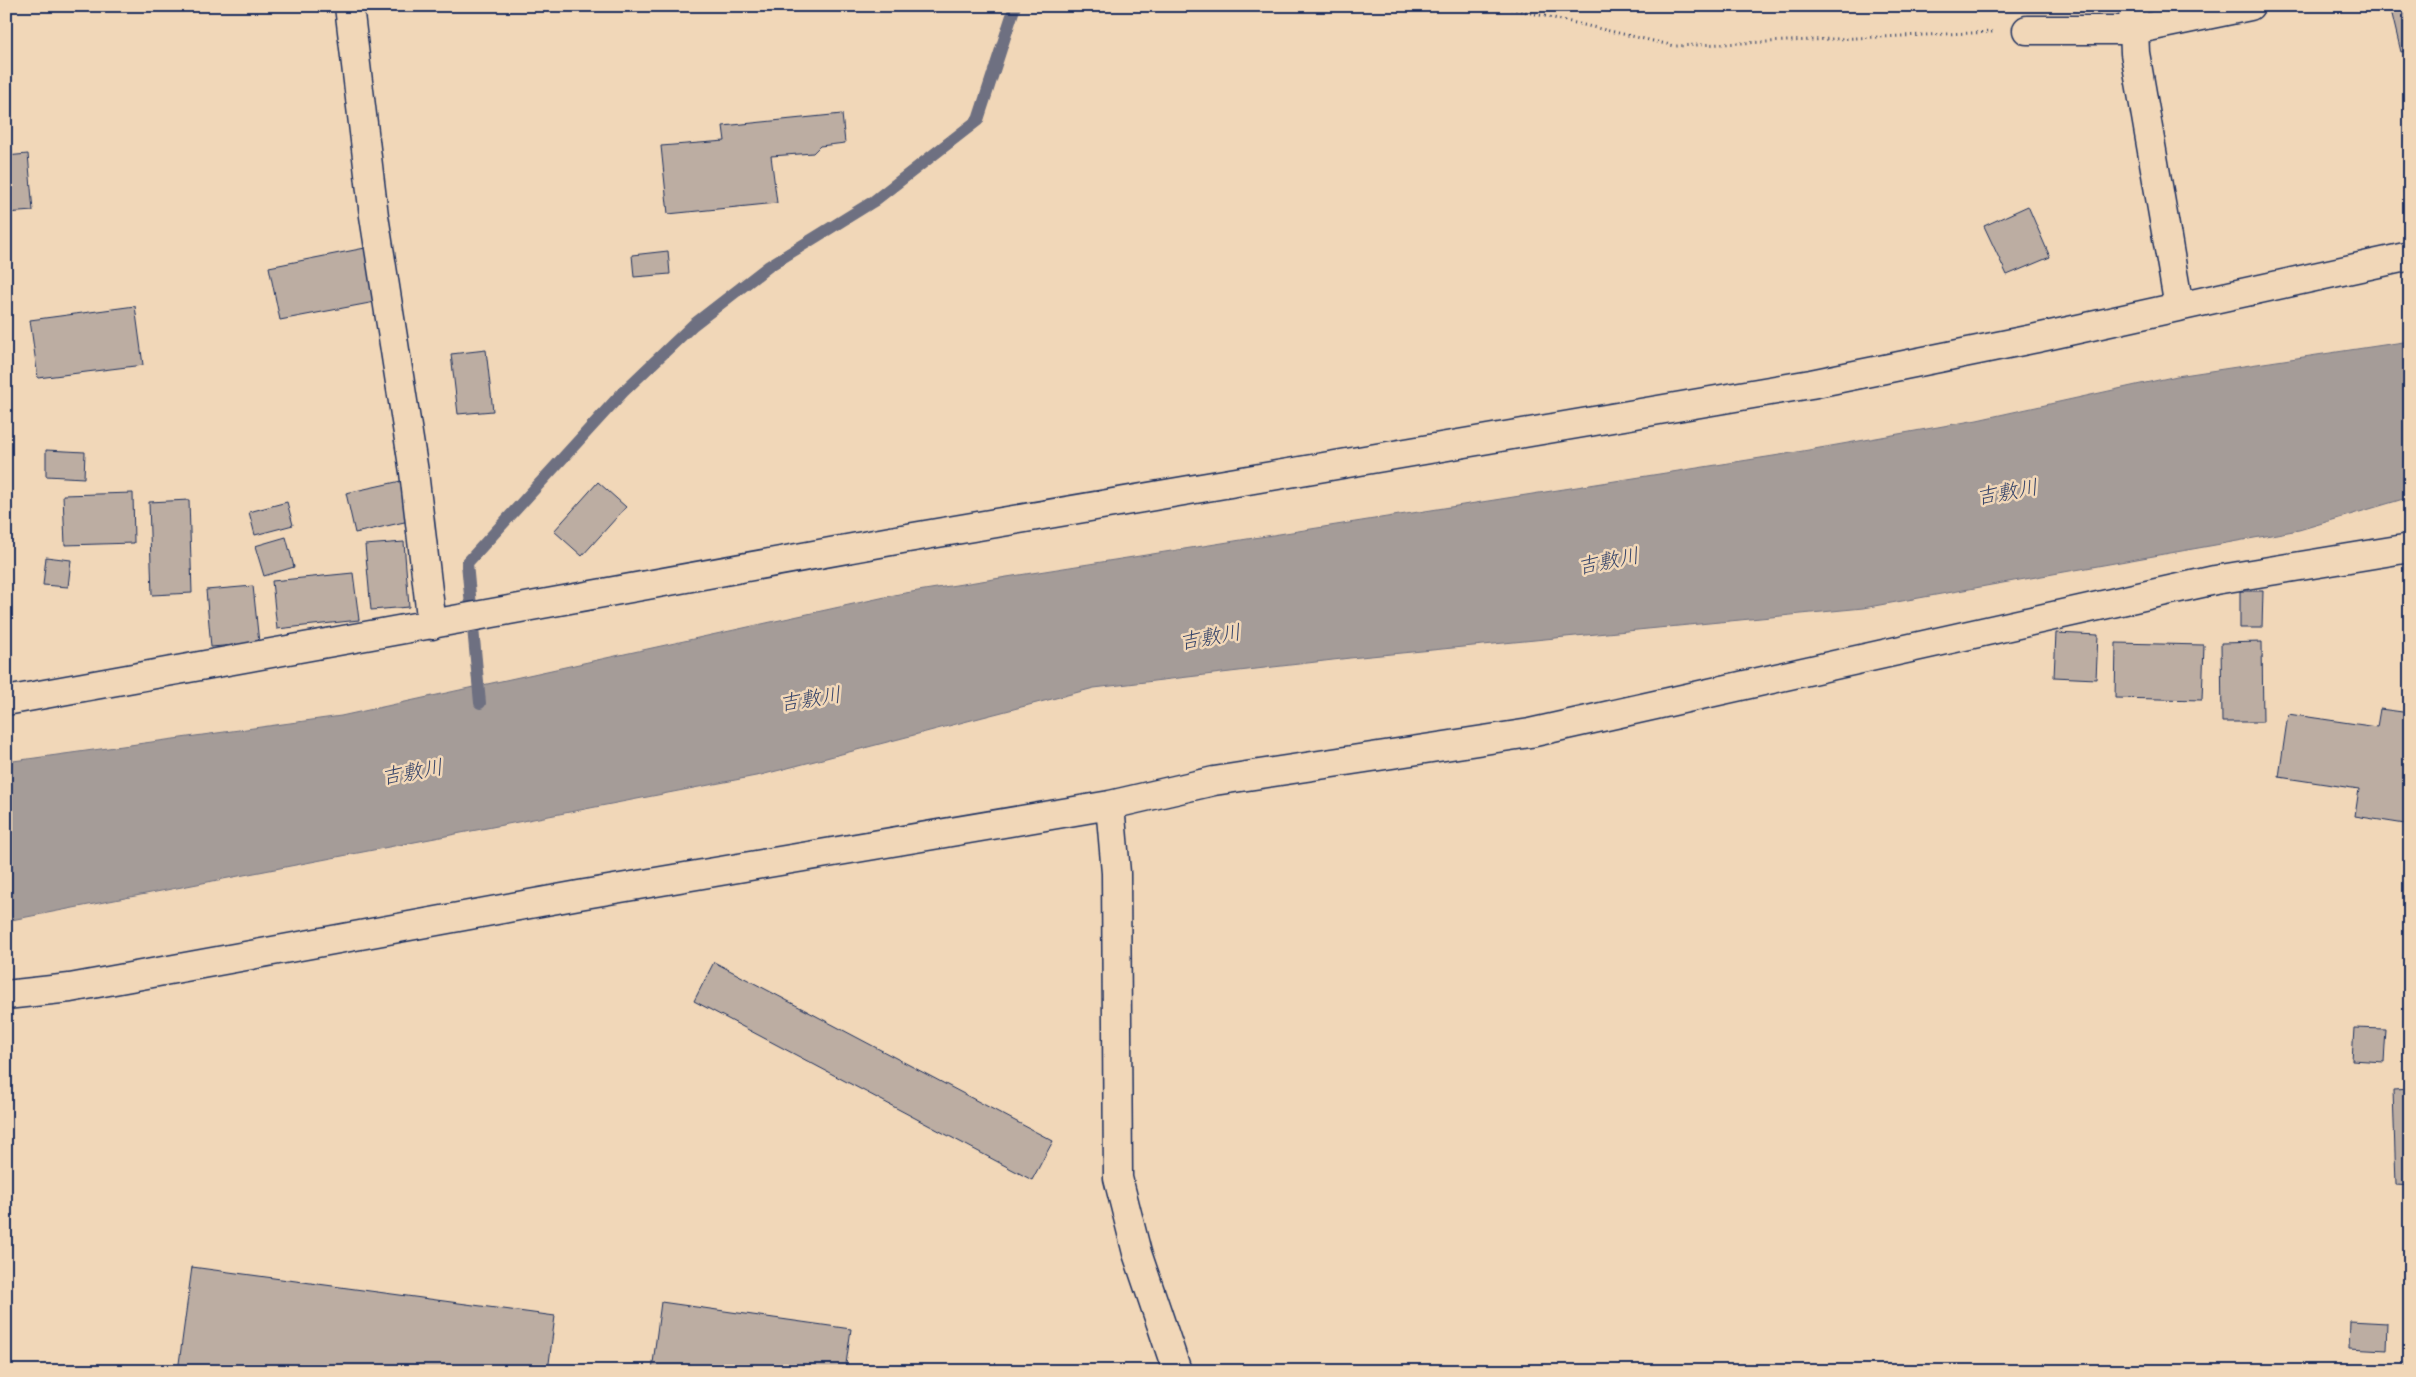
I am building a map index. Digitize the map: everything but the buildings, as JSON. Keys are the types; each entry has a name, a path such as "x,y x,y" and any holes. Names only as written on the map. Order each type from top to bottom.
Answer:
{"street":[{"path":"348,6 374,216 439,624"},
{"path":"2027,30 2250,6"},
{"path":"2133,18 2135,53 2180,307"},
{"path":"6,700 912,538 1811,384 2180,307 2410,256"},
{"path":"6,994 70,988 579,895 1110,805 1214,781 1530,732 2215,580 2410,548"},
{"path":"1110,805 1116,873 1118,1178 1137,1252 1178,1371"}],"path":[{"path":"1501,6 1675,46 2027,30"}],"water":[{"name":"吉敷川","path":"2410,341 2410,497 2299,530 1863,608 1350,658 1094,688 761,775 6,921 6,762 341,716 899,594 1786,454 1977,420 2177,376"}],"waterway":[{"path":"480,703 467,563 623,392 693,325 769,266 874,201 978,120 1015,6"}]}
